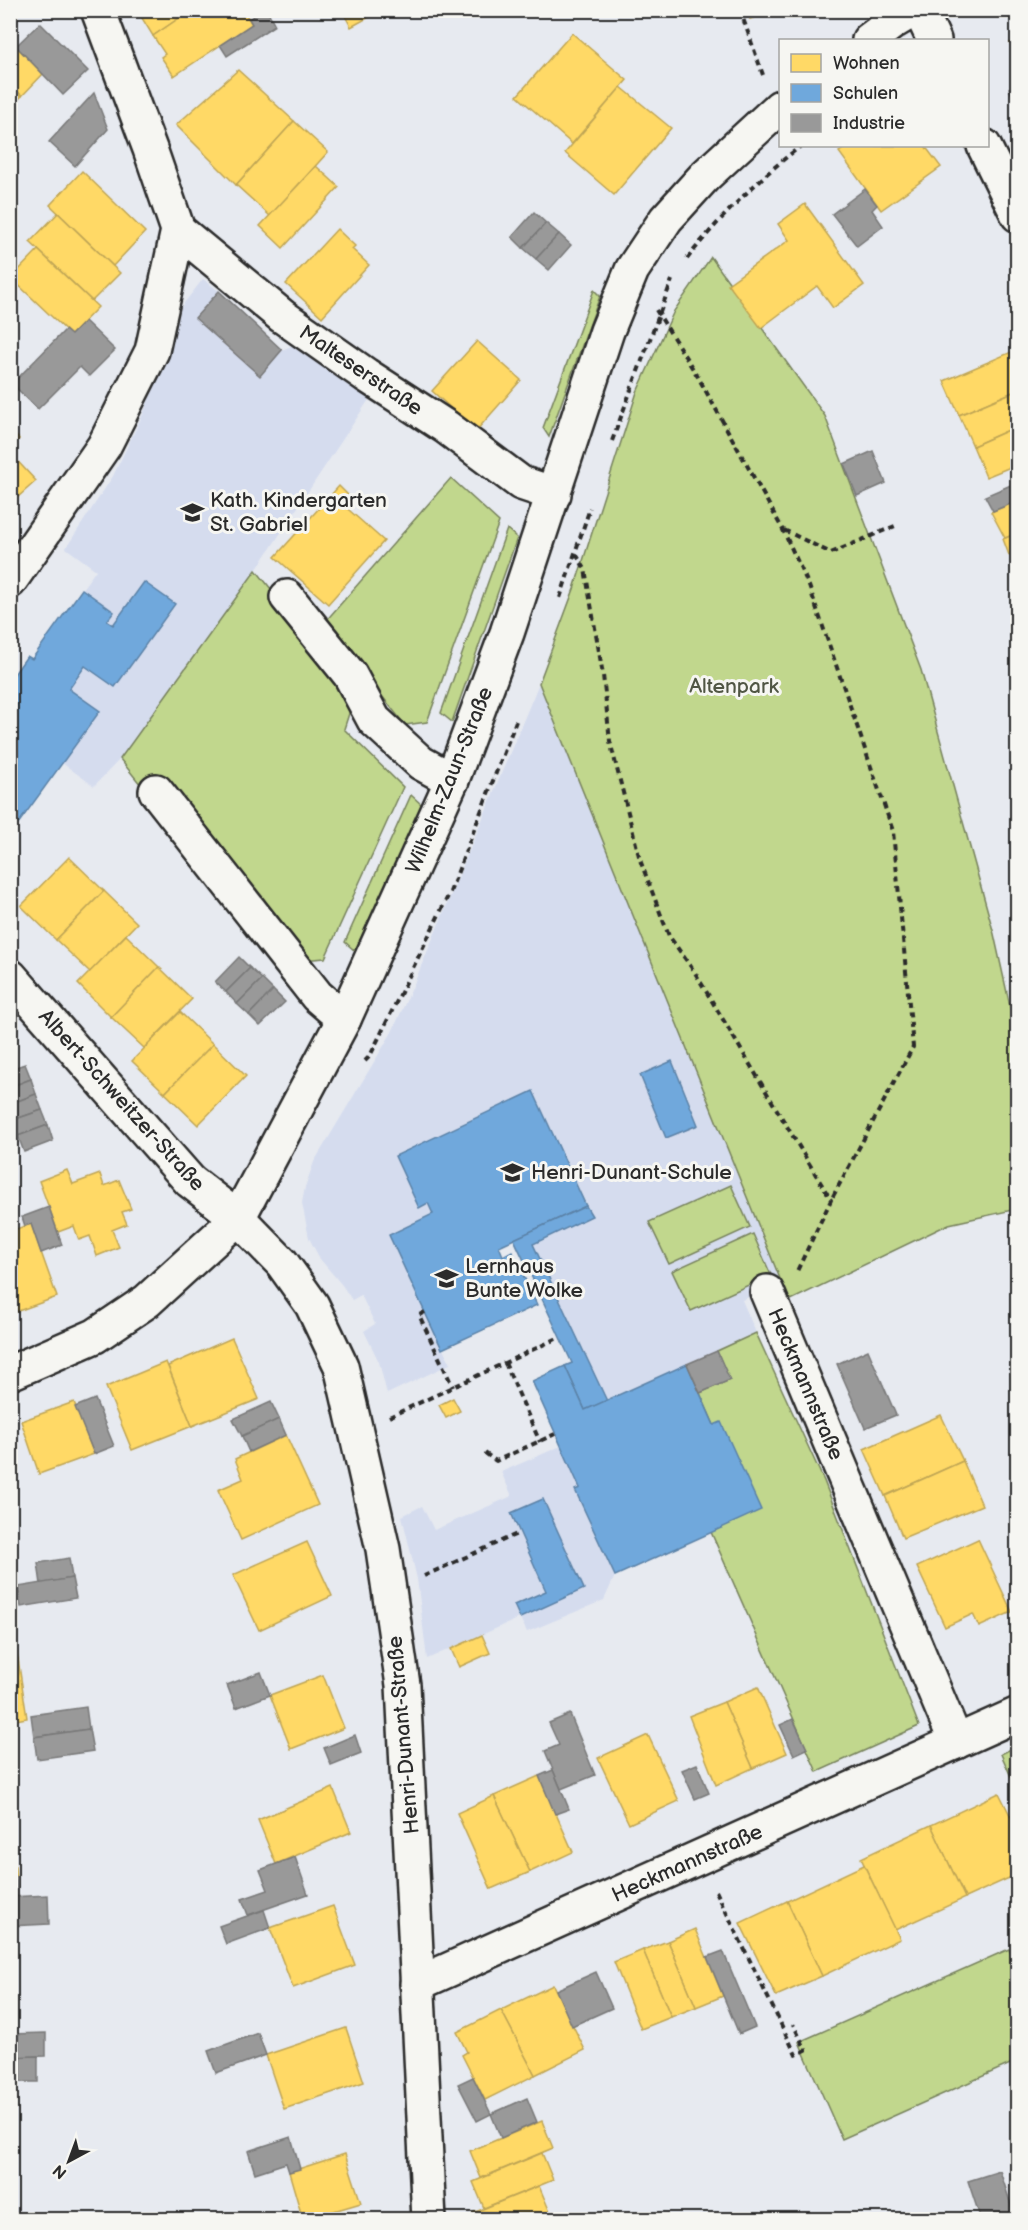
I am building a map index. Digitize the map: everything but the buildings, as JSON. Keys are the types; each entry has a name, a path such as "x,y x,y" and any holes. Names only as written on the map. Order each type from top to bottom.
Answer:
{"street":[{"path":"10,581 104,446 152,351 178,230 98,10"},
{"path":"870,39 913,10"},
{"path":"920,10 934,39"},
{"name":"Wilhelm-Zaun-Straße","path":"10,1373 95,1336 138,1307 238,1218 344,1019 452,780 507,633 607,331 632,270 666,219 705,176 779,108"},
{"path":"984,147 1017,215"},
{"name":"Malteserstraße","path":"178,230 282,316 356,369 446,427 521,483 554,494"},
{"path":"287,597 350,675 374,720 421,763 452,780"},
{"path":"156,791 317,996 344,1019"},
{"name":"Albert-Schweitzer-Straße","path":"10,976 190,1181 238,1218"},
{"name":"Henri-Dunant-Straße","path":"238,1218 282,1263 312,1305 341,1366 382,1549 403,1685 429,2220"},
{"name":"Heckmannstraße","path":"770,1298 956,1742"},
{"name":"Heckmannstraße","path":"417,1984 1017,1714"}],"path":[{"path":"740,10 760,68"},
{"path":"632,270 698,377 783,530 809,586 892,831 912,1047 831,1200 790,1286 770,1298"},
{"path":"783,530 831,553 895,526"},
{"path":"576,554 585,569 603,675 610,741 640,860 669,936 694,972 831,1200"},
{"path":"425,1312 419,1316 453,1387"},
{"path":"356,1432 560,1337"},
{"path":"505,1363 540,1442"},
{"path":"485,1453 496,1461 555,1434"},
{"path":"417,1579 519,1533"},
{"path":"699,1858 796,2055 806,2050 793,2024"}],"shaded area":[{"name":"Kath. Kindergarten St. Gabriel","path":"203,279 219,291 195,318 260,375 282,350 303,341 372,395 247,584 120,759 94,786 62,763 100,712 69,689 85,666 115,687 175,605 144,582 113,625 107,621 114,612 82,589 96,570 66,548 113,476 143,414 167,356 181,307"},
{"path":"539,683 781,1283 742,1300 756,1333 607,1401 533,1244 592,1216 533,1092 395,1156 419,1207 428,1203 433,1214 389,1235 450,1364 387,1394 379,1362 364,1331 375,1324 361,1295 352,1300 320,1259 309,1238 302,1203 305,1187 314,1162 392,1032"},
{"path":"561,1446 580,1488 576,1490 615,1576 604,1600 527,1632 520,1618 427,1659 417,1579 402,1516 422,1506 434,1530 512,1496 501,1472"}],"green space":[{"name":"Altenpark","path":"711,257 825,416 921,670 994,934 1017,1038 1017,1209 949,1224 789,1301 539,683 574,589 637,392 674,311"},
{"path":"594,290 600,296 549,437 543,428"},
{"path":"451,478 499,522 427,722 405,725 324,623"},
{"path":"507,529 517,538 452,722 441,713"},
{"path":"256,570 355,695 344,729 403,787 325,958 302,960 145,790 120,759"},
{"path":"411,795 422,805 355,951 345,942"},
{"path":"731,1185 750,1227 669,1264 649,1222"},
{"path":"753,1234 771,1275 691,1311 672,1271"},
{"path":"756,1333 824,1481 919,1726 817,1772 711,1532 714,1425 700,1393 729,1380 717,1351"},
{"path":"1017,1746 1017,1790 1001,1754"},
{"path":"1009,1949 1017,1967 1017,2061 842,2139 799,2042"}],"place":[{"name":"Kath. Kindergarten St. Gabriel","path":"192,512"},
{"name":"Henri-Dunant-Schule","path":"513,1172"},
{"name":"Lernhaus Bunte Wolke","path":"447,1278"}]}
